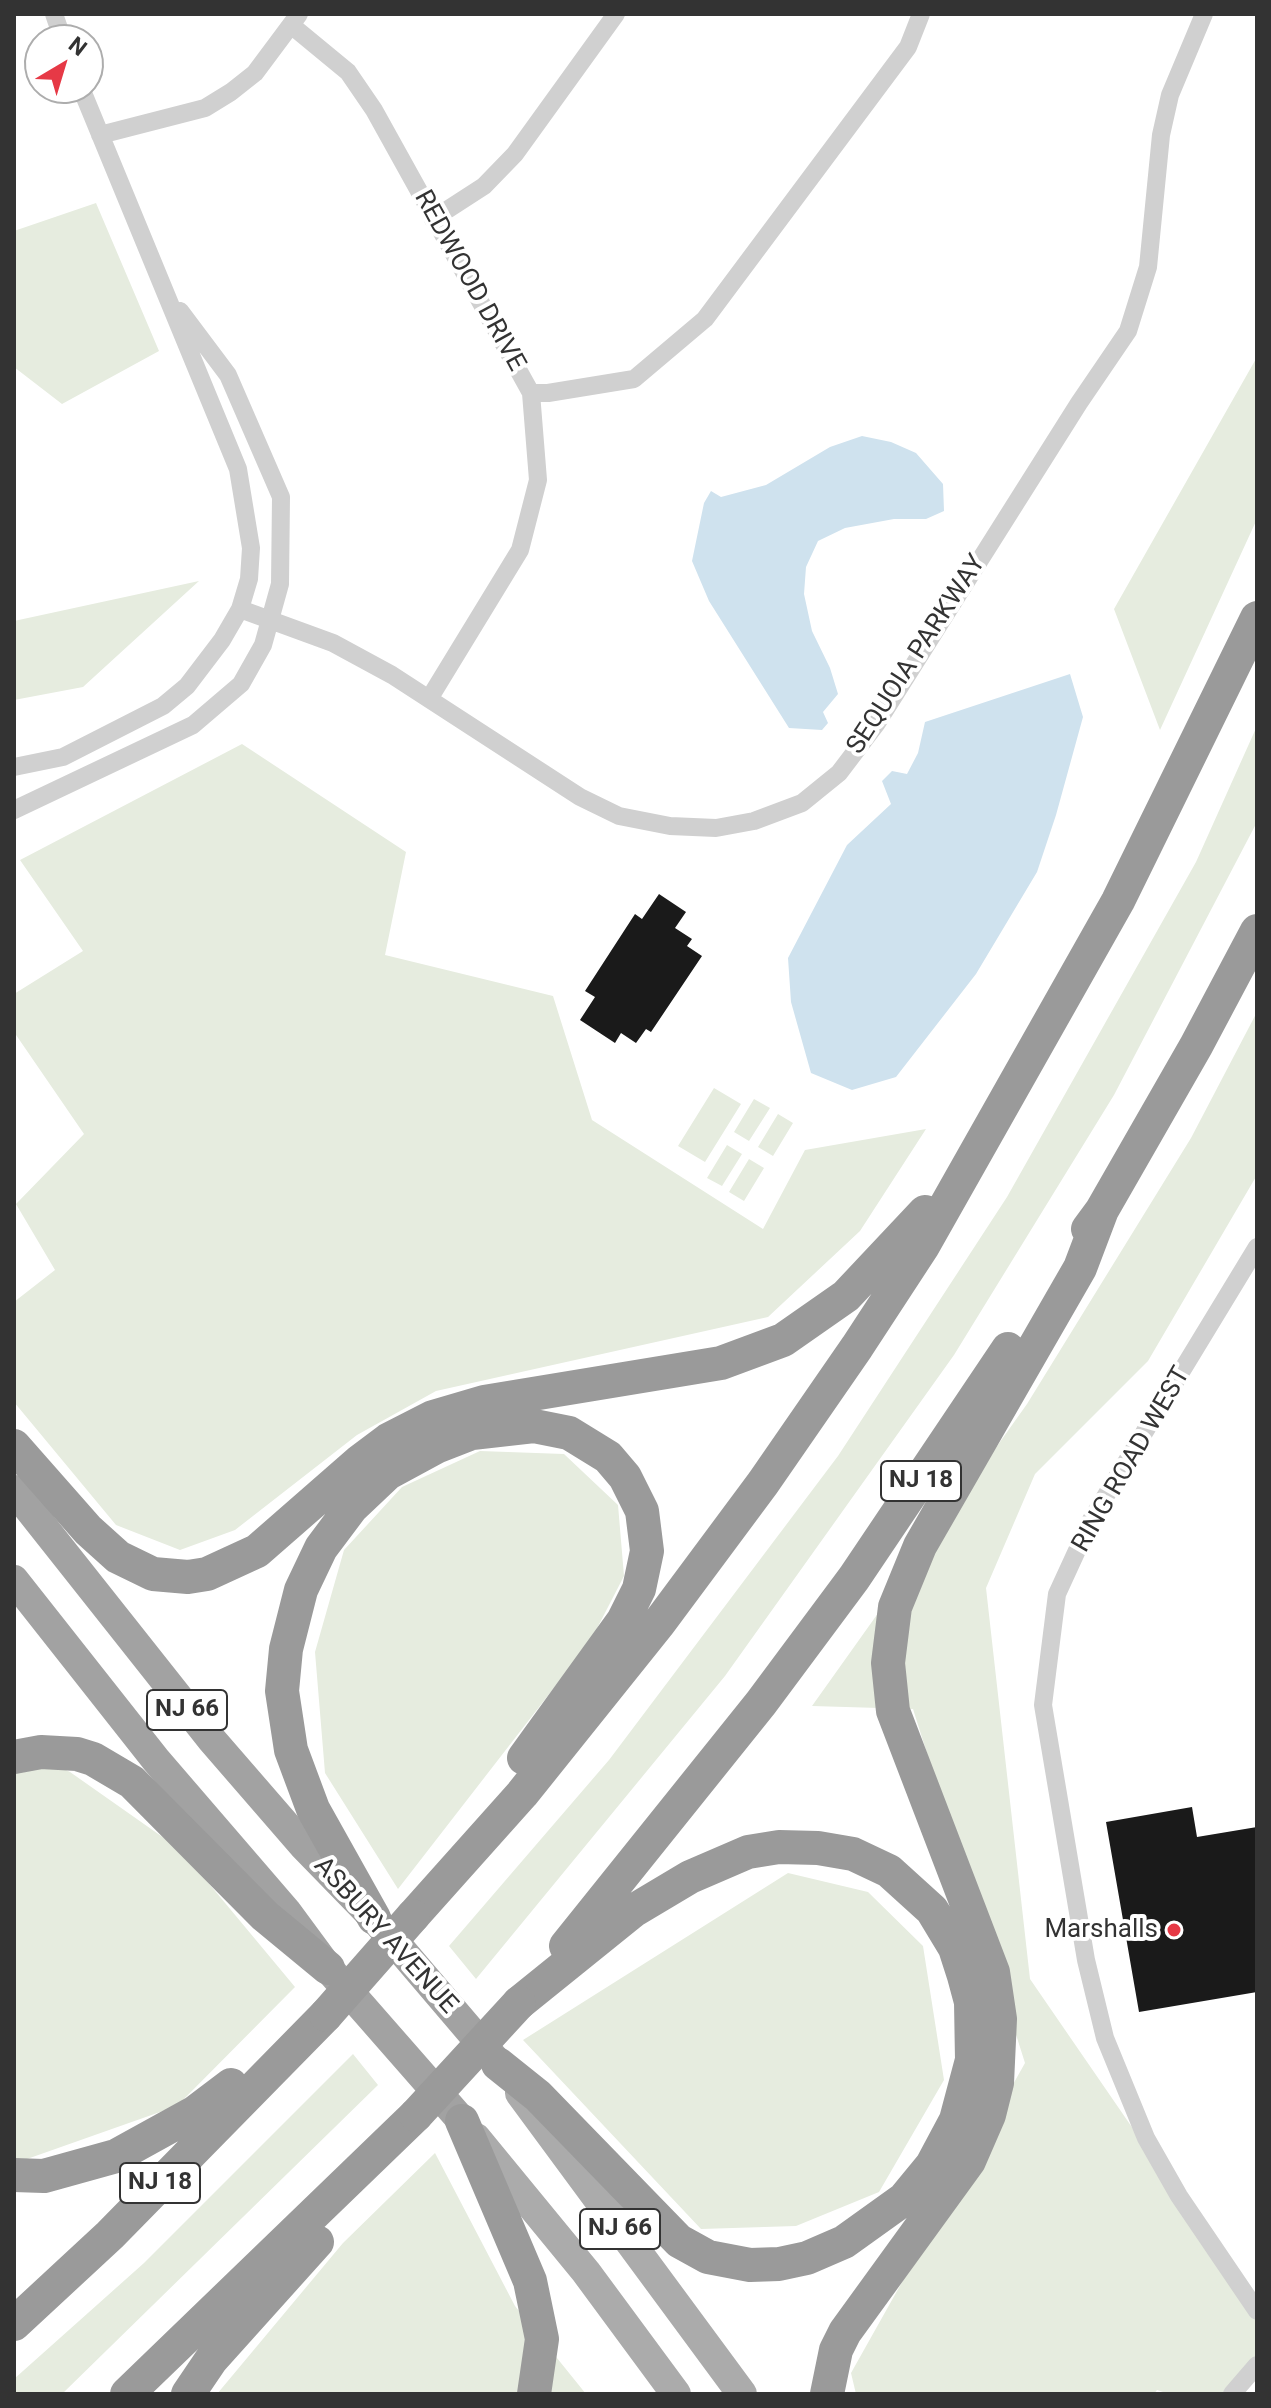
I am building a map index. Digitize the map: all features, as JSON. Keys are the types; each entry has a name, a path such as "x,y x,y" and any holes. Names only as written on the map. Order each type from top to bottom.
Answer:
{"highway":[{"name":"NJ 18","path":"14,2324 110,2235 313,2026 522,1794 587,1715 763,1483 923,1246 1118,901 1257,618"},
{"name":"NJ 18","path":"127,2394 392,2142 524,1999 761,1703 845,1590 976,1400 1063,1261 1102,1210 1257,931"},
{"path":"14,1446 88,1530 118,1557 153,1574 188,1577 207,1574 257,1551 360,1461 388,1440 433,1417 484,1402 721,1363 783,1340 846,1296 964,1171"},
{"path":"827,2394 836,2350 845,2332 871,2290 969,2161 989,2115 997,2083 1000,2019 993,1972 893,1711 888,1663 895,1607 920,1546 1080,1268 1102,1210"},
{"path":"374,1918 313,1809 291,1750 282,1691 286,1649 301,1590 321,1548 351,1508 388,1473 436,1447 472,1433 514,1426 550,1428 592,1445 625,1477 642,1511 646,1530 644,1571 623,1621 446,1861 423,1903"},
{"name":"ASBURY AVENUE","path":"14,1490 212,1740 303,1845 374,1918 498,2064"},
{"name":"NJ 66","path":"14,1580 156,1760 286,1911 328,1968 462,2121"},
{"path":"14,1757 41,1752 77,1754 93,1759 132,1782 265,1916 328,1968"},
{"path":"498,2064 538,2096 679,2241 708,2257 750,2265 779,2264 807,2258 844,2242 904,2199 932,2165 956,2120 972,2060 971,2002 955,1948 932,1910 889,1871 853,1854 818,1848 779,1847 748,1852 690,1877 633,1911 524,1999"},
{"path":"14,2175 44,2176 85,2166 130,2149 194,2113 313,2026"},
{"path":"462,2121 530,2281 542,2339 534,2394"},
{"path":"188,2394 211,2360 348,2207 372,2177 392,2142"}],"main road":[{"name":"ASBURY AVENUE","path":"498,2064 742,2394"},
{"name":"NJ 66","path":"462,2121 586,2272 676,2394"}],"street":[{"path":"433,219 484,186 515,154 616,14"},
{"name":"REDWOOD DRIVE","path":"295,19 348,72 374,110 531,393 634,379 705,319 908,47 921,14"},
{"name":"SEQUOIA PARKWAY","path":"240,609 333,643 429,699 580,797 619,816 670,826 716,828 754,821 802,803 839,773 877,723 1128,331 1148,267 1161,135 1170,95 1204,14"},
{"path":"100,135 205,108 255,73 295,19"},
{"path":"14,767 63,757 163,706 200,672 240,609 249,579 251,548 238,469 87,104"},
{"path":"14,810 193,725 241,684 263,645 271,619 280,584 281,497 228,375 164,290"},
{"path":"429,699 520,550 538,480 531,393"},
{"name":"RING ROAD WEST","path":"1257,1247 1091,1520 1057,1594 1043,1705 1083,1945 1105,2038 1130,2105 1179,2196 1257,2311"},
{"path":"1232,2394 1257,2365"}],"shaded area":[{"path":"96,203 159,351 62,404 14,367 14,231"},
{"path":"1257,357 1257,519 1160,730 1114,609"},
{"path":"199,581 83,687 14,700 14,621"},
{"path":"1257,726 1257,822 1114,1095 954,1355 725,1676 476,1979 449,1946 609,1760 838,1456 1007,1197 1196,862"},
{"path":"242,744 406,852 385,955 553,996 592,1120 763,1229 805,1150 926,1129 860,1231 768,1317 436,1391 357,1435 235,1530 180,1550 116,1525 14,1402 14,1302 55,1270 16,1204 84,1134 14,1032 14,994 83,951 20,860"},
{"path":"1257,1012 1257,1175 1148,1361 1035,1474 986,1588 1030,1979 1257,2309 1257,2371 1233,2394 1169,2394 1157,2390 1154,2394 856,2394 851,2373 1025,2063 913,1709 812,1706 1027,1404 1191,1138"},
{"path":"714,1088 741,1104 705,1162 678,1146"},
{"path":"754,1099 770,1108 749,1141 734,1132"},
{"path":"778,1114 793,1123 773,1156 758,1147"},
{"path":"727,1145 742,1154 722,1186 707,1178"},
{"path":"749,1159 764,1168 744,1201 729,1192"},
{"path":"480,1451 564,1454 618,1505 624,1576 591,1640 398,1889 325,1773 315,1652 344,1550 402,1487"},
{"path":"14,1744 70,1772 181,1850 295,1987 177,2106 27,2159 14,2178"},
{"path":"788,1873 868,1892 923,1946 944,2080 879,2192 796,2226 701,2229 523,2040"},
{"path":"353,2054 378,2085 62,2394 14,2394 14,2379 144,2263"},
{"path":"435,2153 515,2306 586,2394 217,2394 343,2243"}],"water":[{"path":"862,436 891,442 916,453 943,484 944,511 926,519 894,519 845,528 818,541 806,567 804,594 812,631 830,668 838,694 823,712 828,723 822,730 789,728 709,601 692,561 704,503 711,491 721,497 766,485 830,447"},
{"path":"1070,674 1083,717 1056,815 1037,872 976,974 896,1077 852,1090 811,1073 791,1002 788,958 847,845 891,804 882,781 892,771 907,774 918,753 925,722"}],"building":[{"path":"659,894 686,912 675,928 692,939 687,946 702,956 651,1032 646,1029 636,1043 621,1033 615,1043 580,1020 595,997 585,991 635,914 642,919"},
{"path":"1192,1807 1197,1837 1257,1827 1257,1992 1139,2012 1106,1822"}],"place":[{"name":"Marshalls","path":"1174,1930"}]}
